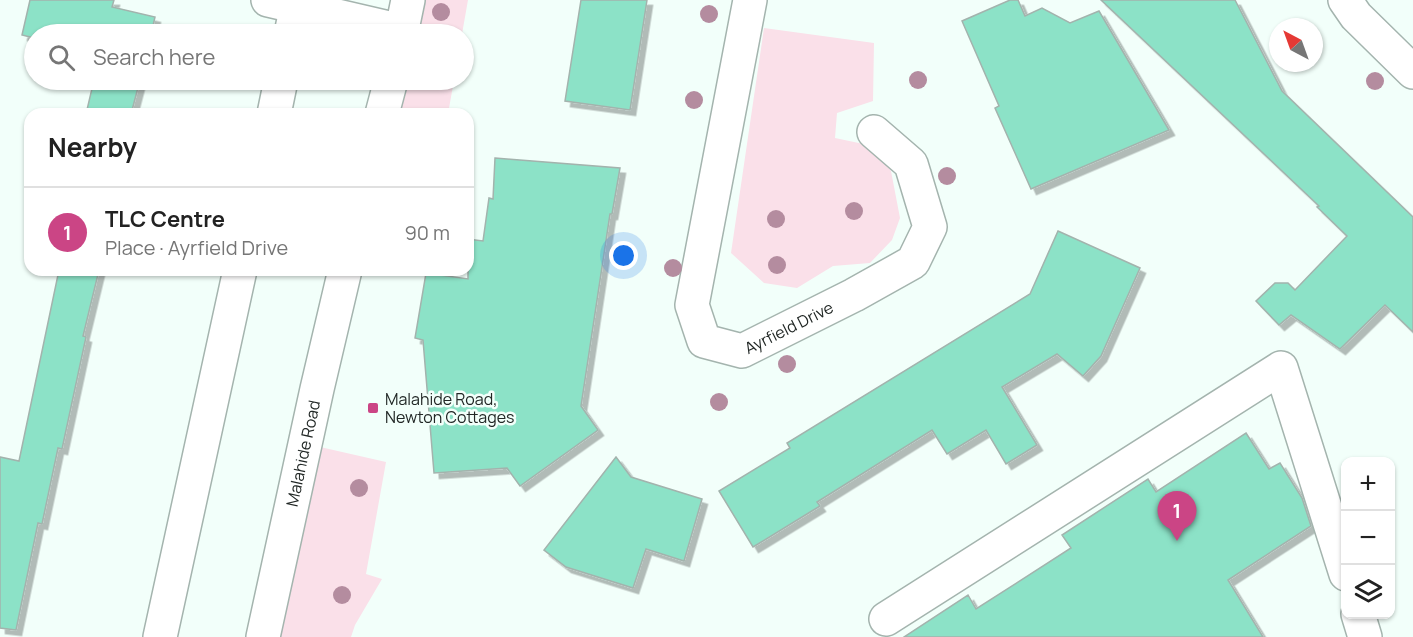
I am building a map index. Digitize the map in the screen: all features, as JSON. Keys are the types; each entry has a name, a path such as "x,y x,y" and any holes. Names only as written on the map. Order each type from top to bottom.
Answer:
{"street":[{"name":"Ayrfield Drive","path":"750,0 692,304 704,341 742,351 854,295 913,262 930,227 911,164 874,132"},
{"path":"1345,0 1356,16 1413,72"},
{"path":"289,10 404,22"},
{"path":"275,108 279,90"},
{"path":"383,108 388,90"},
{"path":"160,637 239,276"},
{"name":"Malahide Road","path":"263,637 344,276"},
{"path":"886,619 1281,368 1343,565"},
{"path":"1359,619 1365,637"}],"shaded area":[{"path":"409,0 468,0 464,24 404,24"},
{"path":"764,28 874,43 873,101 837,113 835,138 873,146 891,171 900,218 892,240 870,263 833,266 797,288 764,283 731,253"},
{"path":"390,90 452,90 449,108 385,108"},
{"path":"307,444 386,462 366,574 382,579 355,625 351,637 264,637"}],"building":[{"path":"30,0 114,0 112,7 155,17 153,24 25,24"},
{"path":"581,0 647,0 630,110 565,101"},
{"path":"1010,0 1018,0 1025,16 1042,8 1070,23 1099,11 1169,130 1031,189 995,108 999,106 962,21"},
{"path":"1101,0 1235,0 1269,66 1269,72 1272,72 1282,91 1413,217 1413,332 1385,305 1340,349 1291,315 1279,325 1256,301 1275,283 1288,283 1295,290 1347,236 1317,207 1319,206"},
{"path":"92,90 137,90 133,108 87,108"},
{"path":"495,158 620,168 612,214 610,214 581,406 598,430 520,486 507,468 434,473 423,340 415,338 425,276 468,279 468,276 474,276 474,240 483,241 489,198 493,199"},
{"path":"1058,231 1140,268 1101,356 1083,376 1057,354 1002,387 1037,445 1006,464 986,430 947,454 932,430 817,502 820,506 753,547 719,491 790,448 787,443 1030,294"},
{"path":"58,276 98,276 83,336 86,337 62,449 58,448 42,524 38,523 16,630 0,628 0,457 19,461"},
{"path":"1246,433 1269,469 1280,463 1302,498 1311,526 1228,580 1263,637 904,637 968,595 976,609 1071,548 1062,535 1148,479 1156,492"},
{"path":"616,457 631,477 702,499 684,561 646,549 633,588 566,567 544,550"}],"place":[{"name":"Malahide Road, Newton Cottages","path":"373,408"},
{"name":"TLC Centre","path":"1177,541"}]}
